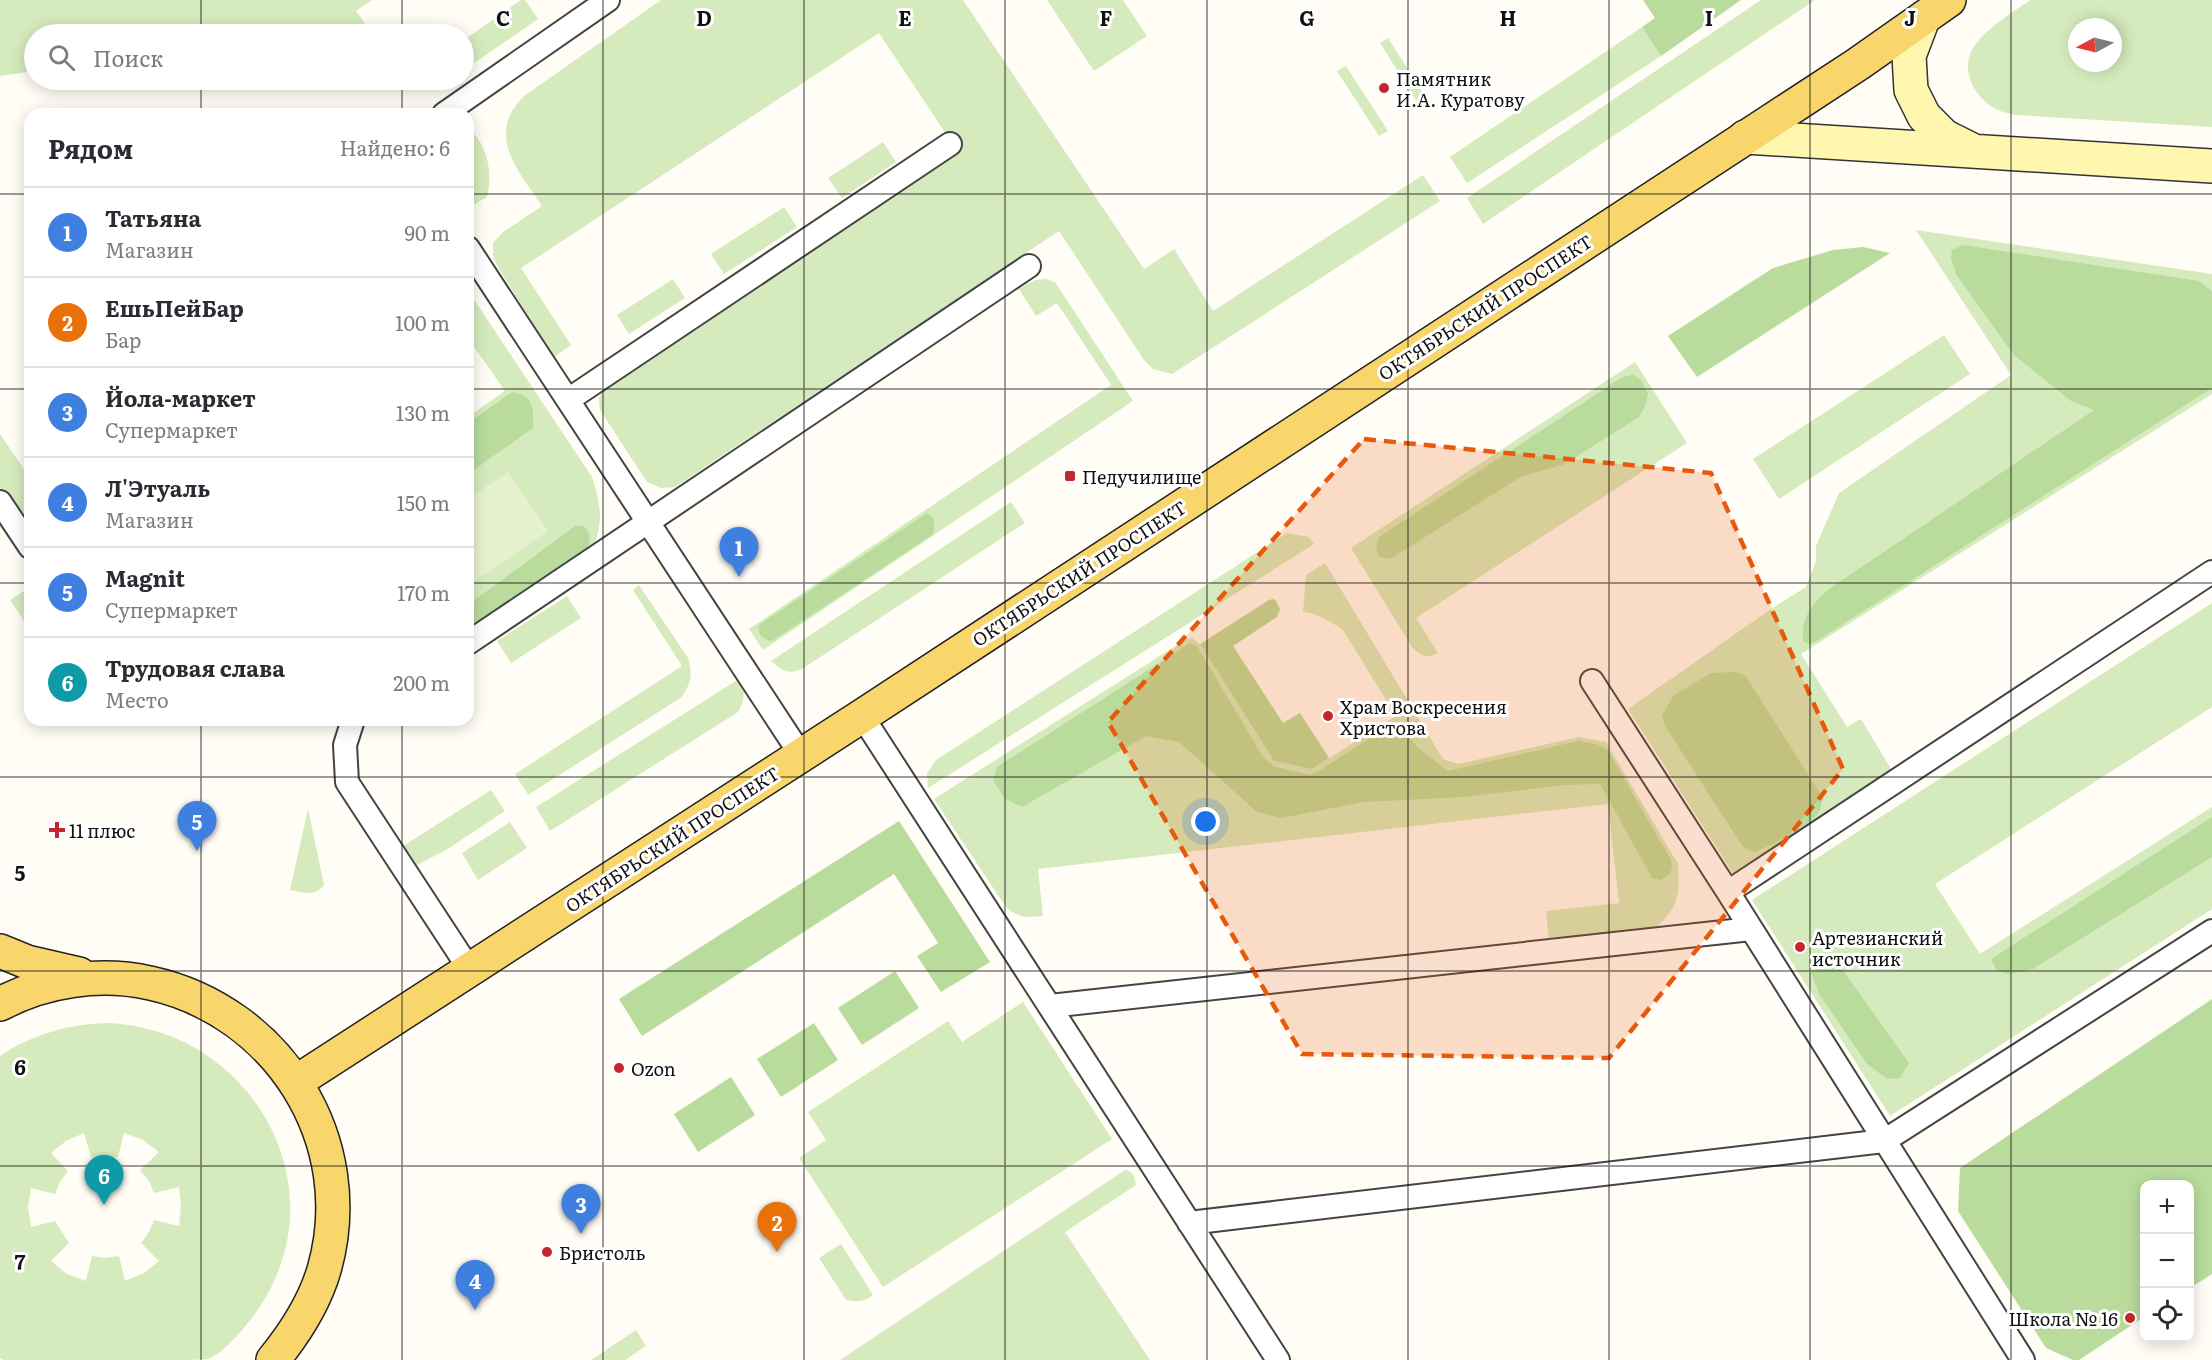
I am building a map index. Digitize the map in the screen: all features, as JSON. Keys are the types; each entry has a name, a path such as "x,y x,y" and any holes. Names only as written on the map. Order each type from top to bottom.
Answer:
{"main road":[{"name":"ОКТЯБРЬСКИЙ ПРОСПЕКТ","path":"296,1082 862,716 1745,137 1936,9"},
{"path":"0,951 27,962 92,978"},
{"path":"0,1004 15,996 53,984 92,978 132,979 171,988 208,1003 242,1024 272,1050 296,1082 315,1116 327,1154 333,1192 331,1231 324,1270 310,1306 290,1340 273,1360"}],"street":[{"path":"1936,9 1909,56 1911,90 1923,116 1944,135 1974,151"},
{"path":"1745,137 2212,166"}],"lane":[{"path":"453,108 608,0"},
{"path":"568,400 950,144"},
{"path":"474,258 801,755"},
{"path":"474,639 1029,266"},
{"path":"0,502 24,538"},
{"path":"1728,892 2212,573"},
{"path":"1592,681 2023,1360"},
{"path":"862,716 1278,1360"},
{"path":"351,726 345,745 347,782 470,970"},
{"path":"1050,1006 1751,929"},
{"path":"1189,1223 1884,1142 2212,931"}],"highlighted area":[{"path":"1364,439 1711,473 1843,769 1609,1058 1302,1054 1108,722"}],"green space":[{"path":"0,0 372,0 356,11 365,24 24,24 24,72 0,76"},
{"path":"521,0 525,0 538,19 474,63 474,33"},
{"path":"661,0 963,0 1144,269 1174,249 1213,311 1423,175 1440,201 1172,374 1153,369 1144,360 1059,231 675,487 661,488 647,482 600,410 599,398 604,389 958,152 879,33 521,268 571,345 554,357 493,257 493,243 503,232 542,206 514,163 506,139 506,127 514,107 524,96"},
{"path":"1047,0 1123,0 1147,36 1094,71"},
{"path":"1643,0 1741,0 1661,56 1642,27 1655,18"},
{"path":"1761,0 1815,0 1483,224 1467,198"},
{"path":"2030,0 2212,0 2212,127 2016,115 1994,108 1975,90 1968,65 1969,56 1978,41 1999,22"},
{"path":"1642,27 1661,56 1467,183 1450,157"},
{"path":"1388,38 1429,102 1421,108 1380,43"},
{"path":"1346,66 1388,131 1379,136 1337,71"},
{"path":"474,134 484,151 489,169 487,197 474,205"},
{"path":"883,142 896,162 842,198 828,178"},
{"path":"784,207 797,227 724,274 711,254"},
{"path":"1916,230 2212,274 2212,394 1801,654 1847,727 1861,719 1894,774 1736,878 1628,709 1806,587 1816,561 1816,546 1839,493 2011,375"},
{"path":"1963,245 2199,281 2212,291 2212,388 1815,642 1808,644 1803,641 1806,618 1817,600 1829,589 2094,410 2071,401 2014,355 1956,274 1951,258 1952,250"},
{"path":"1863,247 1890,253 1697,377 1668,336 1773,268 1833,250"},
{"path":"673,279 685,298 629,334 617,315"},
{"path":"1046,279 1055,282 1133,401 763,650 749,629 1111,385 1057,303 1036,316 1019,289 1035,280"},
{"path":"474,300 592,477 600,516 598,534 590,554 474,630 474,413 505,391 474,347"},
{"path":"1944,335 1970,374 1779,499 1753,459"},
{"path":"1635,362 1687,443 1416,618 1438,653 1424,656 1418,653 1412,647 1351,548"},
{"path":"1633,374 1641,380 1648,393 1646,404 1639,417 1565,464 1522,476 1390,559 1380,557 1376,547 1379,537 1621,378"},
{"path":"512,392 525,396 533,409 533,428 474,470 474,419"},
{"path":"0,434 24,469 24,524 0,488"},
{"path":"508,472 548,531 474,582 474,495"},
{"path":"1011,502 1025,523 802,669 793,672 785,671 771,661"},
{"path":"927,513 934,519 932,535 772,641 761,635 758,630 760,624"},
{"path":"575,526 583,526 588,532 587,552 474,628 474,601"},
{"path":"1287,533 1309,537 1314,544 928,788 927,773 936,760"},
{"path":"1325,563 1443,759 1458,764 1579,737 1606,742 1678,864 1679,884 1674,906 1656,928 1549,940 1546,911 1619,903 1608,804 1038,869 1043,916 1023,916 1015,914 1006,907 934,799 1185,640 1192,638 1200,644 1274,761 1312,769 1396,716 1343,630 1319,616 1303,612 1306,575"},
{"path":"639,585 688,658 691,674 685,692 682,697 528,795 515,774 682,666 633,590"},
{"path":"24,591 24,621 10,600"},
{"path":"567,596 581,618 511,663 497,641"},
{"path":"1273,599 1280,609 1277,617 1233,646 1283,723 1300,713 1329,758 1312,769 1274,761 1200,644"},
{"path":"2212,603 2212,707 1935,884 1980,954 2212,807 2212,909 1890,1116 1752,900"},
{"path":"1190,643 1197,646 1263,757 1275,767 1311,775 1390,725 1401,728 1418,748 1448,771 1578,741 1596,744 1607,749 1671,860 1672,868 1669,874 1661,880 1652,878 1600,784 1563,785 1464,797 1364,802 1281,818 1257,812 1179,742 1146,736 1022,807 1004,798 993,780 997,767"},
{"path":"1733,672 1745,675 1823,798 1819,812 1808,823 1778,841 1753,852 1743,847 1665,726 1662,716 1673,696 1711,673"},
{"path":"739,679 744,696 738,712 550,831 536,807"},
{"path":"491,790 505,811 446,850 415,866 397,850"},
{"path":"308,809 324,885 313,893 290,890"},
{"path":"2212,817 2212,857 2033,969 2008,974 1997,971 1991,959"},
{"path":"899,821 990,962 941,992 917,956 938,943 894,874 642,1036 619,999"},
{"path":"510,822 527,848 478,880 462,853"},
{"path":"1823,965 1840,966 1909,1063 1900,1078 1887,1079 1867,1064 1819,994 1811,972"},
{"path":"895,971 919,1008 862,1045 838,1008"},
{"path":"2212,999 2212,1274 2194,1285 2194,1180 2140,1180 2140,1320 2079,1360 2073,1360 2046,1348 1958,1211 1960,1168"},
{"path":"1023,1002 1112,1139 883,1287 799,1158 826,1140 808,1112 948,1021 962,1042"},
{"path":"109,1023 160,1032 204,1053 240,1084 268,1122 285,1166 290,1213 282,1261 259,1308 229,1344 208,1359 3,1360 0,1358 0,1056 38,1036 80,1025","holes":["84,1133 91,1157 118,1157 124,1133 143,1140 159,1152 140,1170 149,1181 154,1193 179,1187 181,1206 179,1226 154,1220 141,1243 159,1261 144,1273 125,1281 119,1256 105,1258 92,1256 86,1281 67,1274 51,1261 69,1243 55,1221 31,1227 28,1207 31,1188 55,1194 68,1171 51,1153 66,1141"]},
{"path":"814,1023 838,1060 781,1097 757,1059"},
{"path":"731,1077 755,1115 698,1152 674,1114"},
{"path":"1125,1170 1133,1175 1136,1185 1065,1232 1150,1360 840,1360"},
{"path":"841,1244 873,1295 866,1299 846,1300 819,1258"},
{"path":"636,1330 646,1346 625,1360 591,1360"}],"place":[{"name":"Памятник И.А. Куратову","path":"1384,88"},
{"name":"Педучилище","path":"1070,476"},
{"name":"Татьяна","path":"739,577"},
{"name":"Храм Воскресения Христова","path":"1328,716"},
{"name":"11 плюс","path":"57,830"},
{"name":"Magnit","path":"197,851"},
{"name":"Артезианский источник","path":"1800,947"},
{"name":"Ozon","path":"619,1068"},
{"name":"Трудовая слава","path":"104,1205"},
{"name":"Йола-маркет","path":"581,1234"},
{"name":"Бристоль","path":"547,1252"},
{"name":"ЕшьПейБар","path":"777,1252"},
{"name":"Л'Этуаль","path":"475,1310"},
{"name":"Школа № 16","path":"2130,1318"}]}
